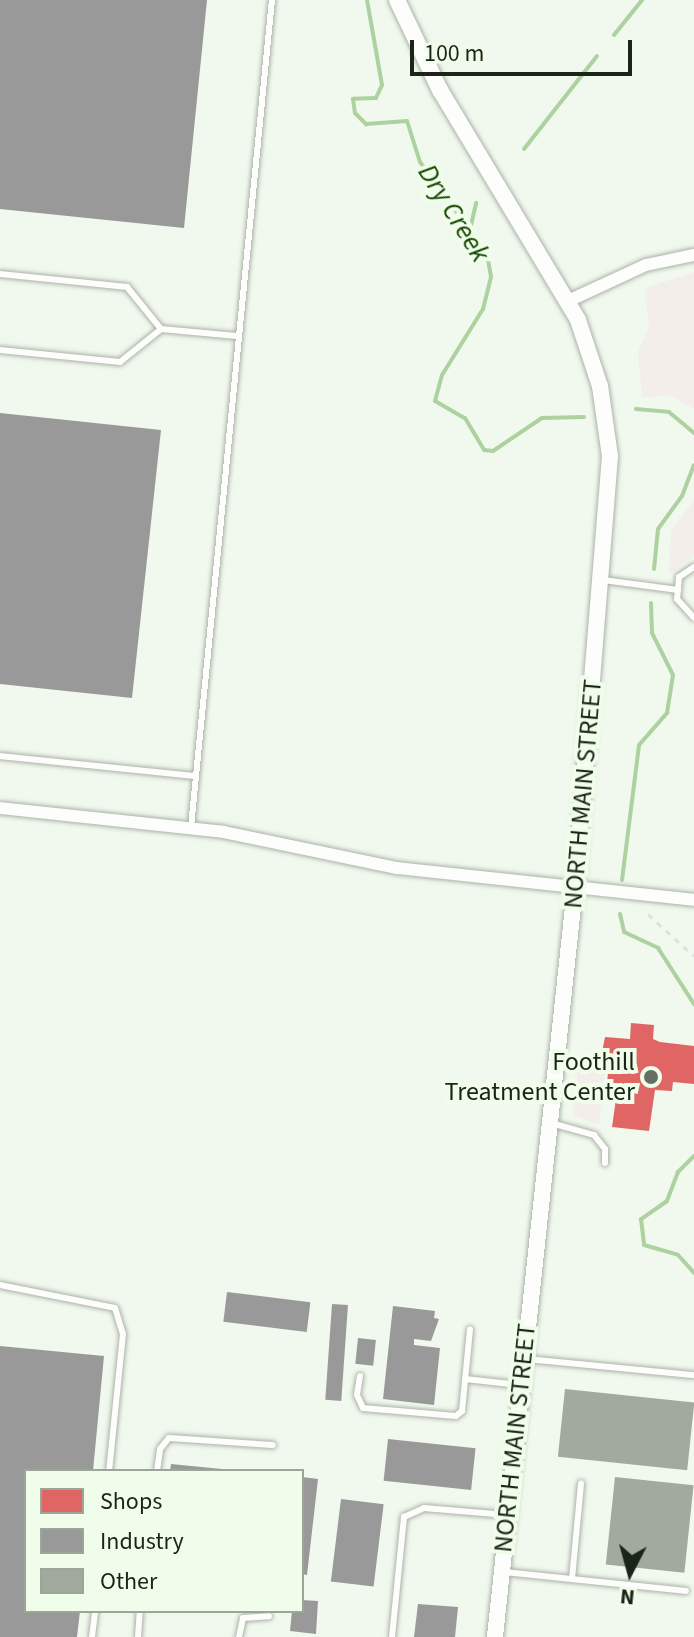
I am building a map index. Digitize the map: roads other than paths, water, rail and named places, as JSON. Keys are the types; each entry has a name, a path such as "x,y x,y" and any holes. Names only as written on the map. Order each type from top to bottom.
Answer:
{"street":[{"name":"NORTH MAIN STREET","path":"397,0 440,90 568,301 591,352 606,415 610,456 603,580 575,888 547,1122 495,1637"},
{"path":"568,301 646,265 694,255"},
{"path":"0,808 191,827 383,866 694,900"}],"lane":[{"path":"191,827 272,0"},
{"path":"0,274 127,287 161,329"},
{"path":"0,350 120,362 161,329 237,336"},
{"path":"694,567 679,577 678,590 680,607 694,618"},
{"path":"603,580 678,590"},
{"path":"0,756 194,776"},
{"path":"547,1122 594,1135 605,1149 605,1163"},
{"path":"0,1285 115,1308 123,1334 109,1469"},
{"path":"360,1376 358,1401 363,1408 452,1417 462,1411 470,1329"},
{"path":"523,1358 694,1375"},
{"path":"465,1379 520,1385"},
{"path":"157,1469 160,1449 169,1438 273,1445"},
{"path":"572,1579 581,1483"},
{"path":"392,1637 404,1517 424,1508 507,1515"},
{"path":"502,1571 686,1591"},
{"path":"92,1637 95,1613"},
{"path":"138,1637 140,1613"},
{"path":"239,1637 243,1618 269,1616"}],"waterway":[{"name":"Dry Creek","path":"367,0 382,85 376,98 353,99 355,113 366,124 407,121 420,162 487,254 491,277 483,309 442,375 435,401 465,418 484,450 493,451 542,418 584,417"},
{"path":"614,35 642,0"},
{"path":"524,149 597,56"},
{"path":"469,234 476,203"},
{"name":"Dry Creek","path":"636,409 669,412 694,433"},
{"name":"Dry Creek","path":"654,569 658,529 682,496 694,465"},
{"name":"Dry Creek","path":"622,880 639,745 667,713 673,675 652,633 651,603"},
{"name":"Dry Creek","path":"620,914 624,932 658,948 694,1004"},
{"name":"Dry Creek","path":"694,1156 678,1172 667,1201 641,1219 644,1245 678,1255 694,1273"}],"place":[{"name":"Foothill Treatment Center","path":"651,1077"}]}
